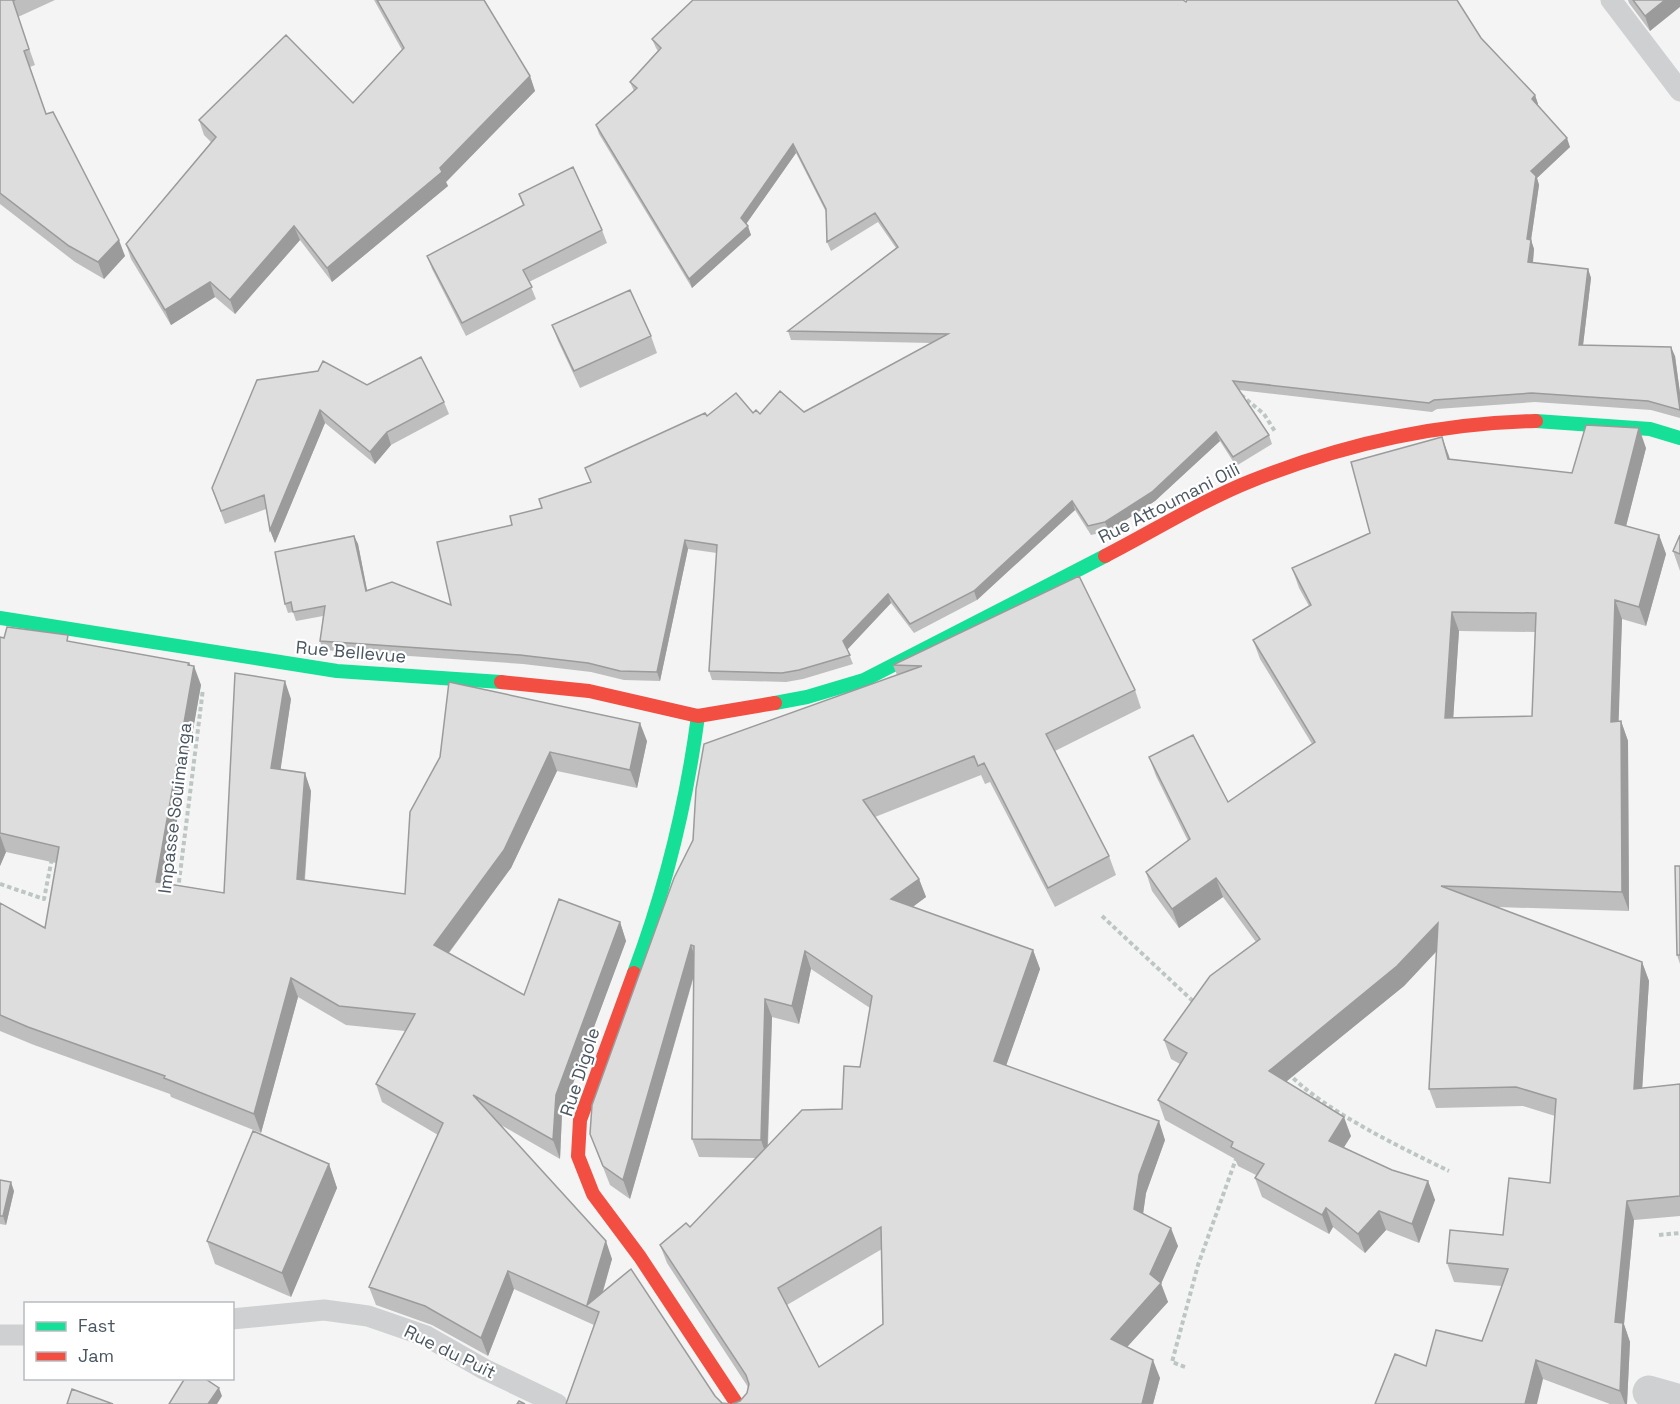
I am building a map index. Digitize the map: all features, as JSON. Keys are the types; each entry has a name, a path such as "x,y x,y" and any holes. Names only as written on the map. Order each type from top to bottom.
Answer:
{"street":[{"name":"Rue Attoumani Oili","path":"698,716 807,697 864,680 1250,481 1362,443 1450,428 1534,421 1650,429 1680,438"},
{"name":"Rue Bellevue","path":"0,618 204,652 337,671 522,683 590,691 698,716"},
{"name":"Rue Digole","path":"698,716 688,784 673,857 646,939 580,1120 579,1156 593,1194 640,1257 737,1404"}],"lane":[{"path":"1611,0 1678,83"},
{"name":"Rue du Puit","path":"234,1319 324,1310 368,1316 426,1336 484,1369 557,1404"},
{"path":"0,1335 24,1335"}],"path":[{"path":"1238,392 1264,414 1295,464"},
{"name":"Impasse Souimanga","path":"177,901 197,756 204,652"},
{"path":"0,884 44,899 53,853"},
{"path":"1102,916 1199,1008"},
{"path":"1285,1070 1303,1088 1341,1113 1449,1171"},
{"path":"1185,1367 1172,1362 1198,1265 1238,1154"},
{"path":"1659,1235 1680,1233"}],"building":[{"path":"0,0 15,0 13,1 29,49 24,51 46,114 53,112 119,240 98,262 69,246 0,193"},
{"path":"377,0 484,0 530,76 440,168 442,172 327,268 294,226 230,300 210,282 165,310 126,244 216,137 199,120 286,35 353,103 404,48"},
{"path":"693,0 1183,0 1186,2 1187,0 1457,0 1481,38 1535,95 1532,99 1567,138 1531,171 1536,176 1527,239 1531,240 1528,262 1588,269 1579,345 1671,347 1680,410 1648,401 1532,393 1434,400 1429,403 1233,381 1269,435 1233,457 1216,432 1152,492 1105,522 1088,526 1072,501 974,591 910,624 888,594 843,641 850,655 782,673 709,671 717,545 685,540 657,672 620,671 588,663 520,655 320,641 325,606 293,612 291,602 285,604 275,552 354,536 366,591 392,582 451,605 437,542 512,525 510,516 542,508 539,499 591,482 585,468 705,413 707,416 736,393 753,413 756,410 760,414 780,391 804,412 948,334 788,331 898,247 875,213 827,242 826,209 793,144 741,218 748,226 689,279 596,125 637,88 630,82 661,48 652,39"},
{"path":"1633,0 1665,0 1645,16"},
{"path":"573,167 602,230 523,270 532,287 462,323 427,256 524,205 519,194"},
{"path":"630,290 651,336 574,371 552,325"},
{"path":"421,357 444,402 387,432 370,452 320,410 270,530 264,495 221,511 212,488 257,380 318,371 323,361 367,385"},
{"path":"1586,425 1639,428 1615,523 1659,535 1639,607 1615,600 1611,722 1621,721 1622,892 1441,886 1642,962 1634,1089 1680,1084 1680,1196 1627,1201 1615,1322 1623,1323 1620,1391 1536,1360 1525,1404 1375,1404 1395,1354 1426,1366 1436,1330 1482,1341 1508,1269 1447,1263 1450,1230 1503,1235 1509,1178 1550,1183 1556,1099 1516,1087 1429,1089 1438,923 1397,966 1269,1071 1344,1117 1329,1141 1392,1170 1428,1181 1412,1224 1379,1211 1358,1234 1326,1208 1322,1215 1255,1178 1264,1164 1231,1147 1233,1142 1158,1100 1187,1053 1164,1040 1210,976 1260,939 1216,878 1172,909 1146,872 1190,839 1149,757 1193,735 1228,802 1315,742 1253,640 1311,605 1292,568 1370,533 1351,462 1442,437 1448,459 1572,473","holes":["1452,612 1536,613 1532,716 1445,718"]},
{"path":"1680,535 1680,554 1673,551"},
{"path":"1079,576 1135,690 1046,734 1109,856 1048,888 984,763 978,766 974,756 863,800 919,879 891,899 1033,950 994,1061 1159,1121 1139,1175 1134,1209 1171,1228 1150,1274 1161,1283 1111,1339 1153,1360 1142,1404 732,1404 740,1401 747,1393 749,1384 746,1375 660,1245 686,1223 690,1227 802,1110 842,1109 844,1066 860,1067 872,996 805,951 792,1006 765,999 761,1140 692,1139 694,946 691,945 623,1180 603,1166 590,1134 592,1105 674,878 693,840 696,789 704,744 922,666 893,665","holes":["881,1227 883,1324 819,1367 778,1288"]},
{"path":"7,627 68,635 67,641 189,663 188,665 194,666 156,882 224,893 235,673 285,681 271,768 305,773 297,879 405,894 410,812 440,757 449,682 640,723 630,770 550,752 504,850 434,945 524,995 559,899 620,922 556,1095 553,1140 473,1095 606,1241 587,1305 631,1269 715,1396 722,1403 730,1404 566,1404 599,1312 508,1271 481,1338 425,1306 369,1287 443,1123 376,1084 415,1014 339,1006 291,978 254,1114 164,1078 165,1076 0,1015 0,903 45,928 59,847 0,833 0,637 4,638"},
{"path":"1675,866 1680,866 1680,955 1677,955"},
{"path":"253,1131 329,1164 282,1273 207,1241"},
{"path":"0,1180 11,1182 3,1216 0,1216"},
{"path":"184,1380 207,1380 219,1388 208,1404 169,1404"},
{"path":"72,1389 113,1404 67,1404"}],"traffic: fast":[{"path":"1536,421 1650,429 1680,438"},
{"path":"775,703 807,697 864,680 1105,556"},
{"path":"0,618 337,671 501,682"},
{"path":"634,973 656,910 674,846 698,716"}],"traffic: jam":[{"path":"1105,556 1233,489 1320,457 1427,431 1536,421"},
{"path":"501,682 589,691 698,716 775,703"},
{"path":"634,973 580,1120 578,1156 593,1194 640,1257 737,1404"}]}
